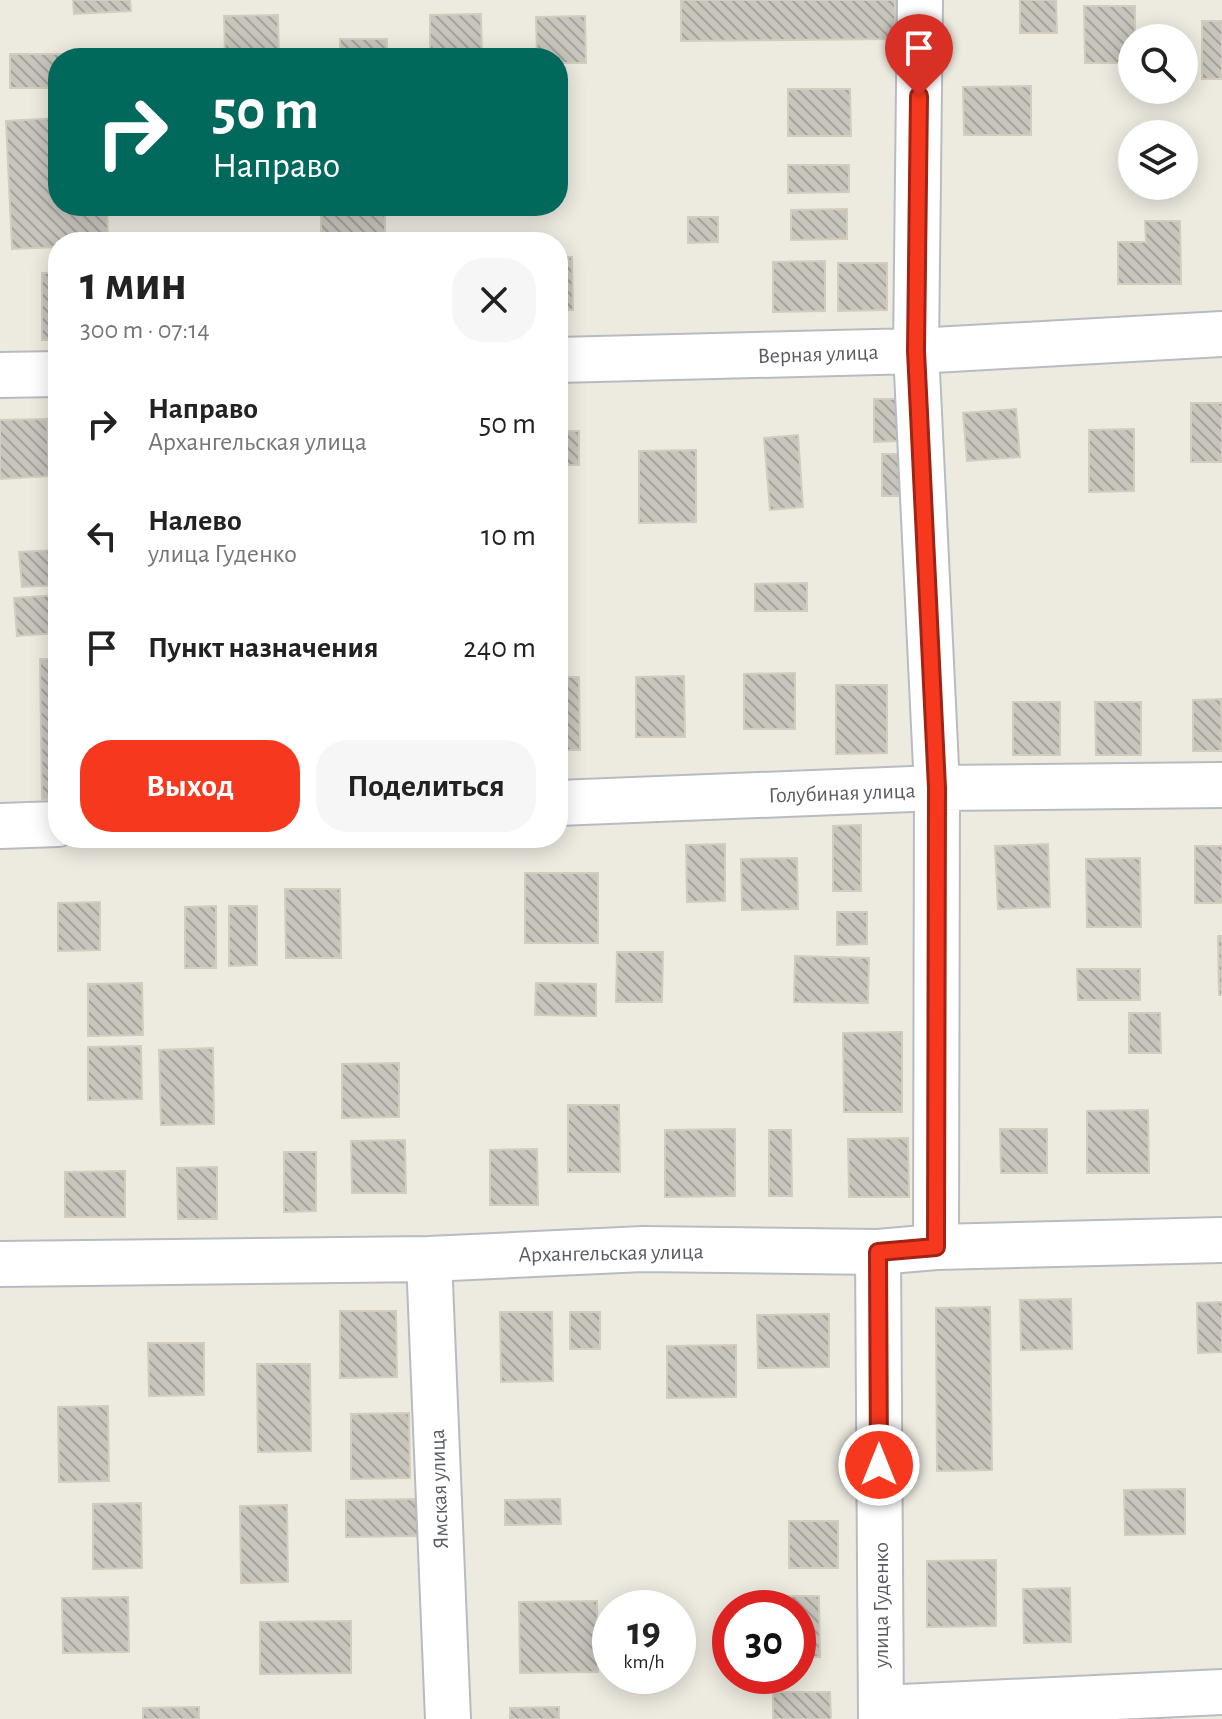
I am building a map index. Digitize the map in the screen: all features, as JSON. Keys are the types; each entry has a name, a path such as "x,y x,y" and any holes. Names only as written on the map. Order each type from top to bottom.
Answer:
{"street":[{"path":"920,0 916,351 937,788 936,1247"},
{"name":"Верная улица","path":"568,360 916,351 1222,334"},
{"path":"0,375 48,374"},
{"name":"Голубиная улица","path":"568,803 937,788 1222,785"},
{"path":"0,826 48,824"},
{"name":"Архангельская улица","path":"0,1264 429,1259 643,1249 878,1252 936,1247 1222,1240"},
{"name":"улица Гуденко","path":"878,1252 881,1713"},
{"name":"Ямская улица","path":"429,1259 448,1719"},
{"path":"881,1713 1222,1692"}],"building":[{"path":"73,0 130,0 131,11 74,14"},
{"path":"681,0 895,0 895,39 681,41"},
{"path":"1020,0 1056,0 1057,33 1020,33"},
{"path":"1084,6 1135,6 1135,24 1118,24 1118,63 1085,63"},
{"path":"481,14 482,48 430,48 430,15"},
{"path":"278,15 279,48 225,48 224,16"},
{"path":"585,16 586,63 568,63 568,48 537,48 536,17"},
{"path":"1202,21 1222,21 1222,79 1202,79"},
{"path":"340,39 387,39 387,48 340,48"},
{"path":"10,54 48,54 48,88 10,88"},
{"path":"1031,86 1031,135 964,135 963,87"},
{"path":"788,89 850,89 851,136 788,136"},
{"path":"48,119 48,216 107,216 108,232 48,232 48,247 12,249 6,121"},
{"path":"788,165 849,165 849,192 788,193"},
{"path":"847,209 847,239 791,240 791,210"},
{"path":"321,216 385,216 385,232 321,232"},
{"path":"688,217 718,217 718,242 688,243"},
{"path":"1145,221 1180,221 1181,284 1118,284 1118,242 1146,242"},
{"path":"568,257 572,257 573,310 568,310"},
{"path":"825,261 825,311 773,312 773,262"},
{"path":"838,263 887,263 887,310 838,311"},
{"path":"42,273 48,273 48,340 42,340"},
{"path":"874,399 899,399 899,441 874,442"},
{"path":"1191,403 1222,403 1222,462 1191,462"},
{"path":"1016,409 1020,457 967,461 963,413"},
{"path":"47,419 48,476 0,479 0,420"},
{"path":"1134,429 1134,491 1089,492 1089,430"},
{"path":"568,431 579,431 579,465 568,465"},
{"path":"798,435 803,507 770,510 764,438"},
{"path":"696,450 696,522 639,523 639,451"},
{"path":"882,454 905,454 905,496 882,496"},
{"path":"48,551 48,586 22,587 19,552"},
{"path":"807,583 807,611 755,611 755,584"},
{"path":"48,596 48,634 17,636 14,598"},
{"path":"40,659 48,659 48,799 42,799"},
{"path":"795,673 795,729 744,729 744,674"},
{"path":"684,676 685,737 636,737 636,677"},
{"path":"568,677 579,677 580,750 568,750"},
{"path":"836,685 887,685 887,753 836,754"},
{"path":"1221,699 1222,751 1193,751 1193,700"},
{"path":"1013,702 1060,702 1060,755 1013,755"},
{"path":"1095,702 1141,702 1141,755 1096,755"},
{"path":"861,825 861,891 833,891 833,826"},
{"path":"725,844 725,901 687,902 686,845"},
{"path":"1048,844 1050,907 998,909 995,846"},
{"path":"1195,846 1222,846 1222,903 1195,903"},
{"path":"797,858 798,909 742,910 741,859"},
{"path":"1140,858 1141,927 1087,927 1086,859"},
{"path":"525,873 598,873 598,943 525,943"},
{"path":"285,889 340,889 341,958 286,958"},
{"path":"100,902 100,950 58,951 58,903"},
{"path":"216,906 216,968 185,968 185,907"},
{"path":"229,906 257,906 257,965 229,966"},
{"path":"837,912 867,912 867,944 837,945"},
{"path":"1218,936 1222,936 1222,995 1219,995"},
{"path":"617,952 663,952 662,1002 616,1002"},
{"path":"795,956 869,958 868,1003 794,1002"},
{"path":"1077,969 1140,969 1140,1000 1078,1000"},
{"path":"142,983 143,1035 88,1036 88,984"},
{"path":"536,983 596,984 596,1016 535,1015"},
{"path":"1129,1013 1160,1013 1161,1053 1129,1053"},
{"path":"902,1032 902,1112 844,1112 843,1033"},
{"path":"141,1046 142,1099 88,1100 88,1047"},
{"path":"213,1048 214,1124 161,1125 159,1050"},
{"path":"399,1063 399,1117 342,1118 342,1064"},
{"path":"568,1105 619,1105 620,1172 568,1172"},
{"path":"1148,1110 1149,1173 1087,1173 1087,1111"},
{"path":"735,1129 735,1196 665,1197 665,1130"},
{"path":"1000,1129 1047,1129 1047,1173 1001,1173"},
{"path":"769,1130 791,1130 792,1196 769,1196"},
{"path":"908,1138 909,1197 849,1197 848,1139"},
{"path":"405,1140 406,1193 352,1193 351,1141"},
{"path":"537,1149 538,1205 490,1205 490,1150"},
{"path":"284,1152 316,1152 316,1211 284,1212"},
{"path":"217,1167 217,1219 178,1219 177,1168"},
{"path":"125,1171 125,1217 65,1217 65,1172"},
{"path":"1071,1299 1072,1349 1021,1350 1020,1300"},
{"path":"1222,1302 1222,1352 1198,1353 1197,1303"},
{"path":"990,1307 992,1470 937,1471 936,1308"},
{"path":"340,1311 396,1311 397,1377 340,1378"},
{"path":"500,1312 552,1312 553,1381 501,1382"},
{"path":"570,1312 600,1312 600,1349 570,1349"},
{"path":"829,1314 829,1367 758,1368 757,1315"},
{"path":"148,1343 204,1343 204,1395 149,1396"},
{"path":"736,1345 736,1397 667,1398 667,1346"},
{"path":"257,1364 310,1364 311,1451 258,1452"},
{"path":"108,1406 109,1481 59,1482 58,1407"},
{"path":"409,1413 410,1478 351,1479 351,1414"},
{"path":"1185,1489 1185,1534 1125,1535 1124,1490"},
{"path":"421,1499 421,1536 346,1537 346,1500"},
{"path":"560,1499 561,1524 505,1525 505,1500"},
{"path":"141,1503 142,1568 93,1569 93,1504"},
{"path":"287,1505 288,1582 241,1583 240,1506"},
{"path":"789,1521 838,1521 838,1568 789,1568"},
{"path":"996,1560 996,1626 927,1627 927,1561"},
{"path":"1070,1588 1071,1642 1024,1643 1023,1589"},
{"path":"816,1596 819,1596 820,1657 816,1657"},
{"path":"128,1597 129,1652 63,1653 62,1598"},
{"path":"592,1601 592,1672 520,1673 519,1602"},
{"path":"351,1621 351,1673 260,1674 260,1622"},
{"path":"830,1692 831,1719 773,1719 773,1694"},
{"path":"199,1707 199,1719 143,1719 143,1708"},
{"path":"559,1707 559,1719 510,1719 510,1708"}],"route":[{"path":"879,1465 878,1252 936,1247 937,788 916,351 919,96"}]}
